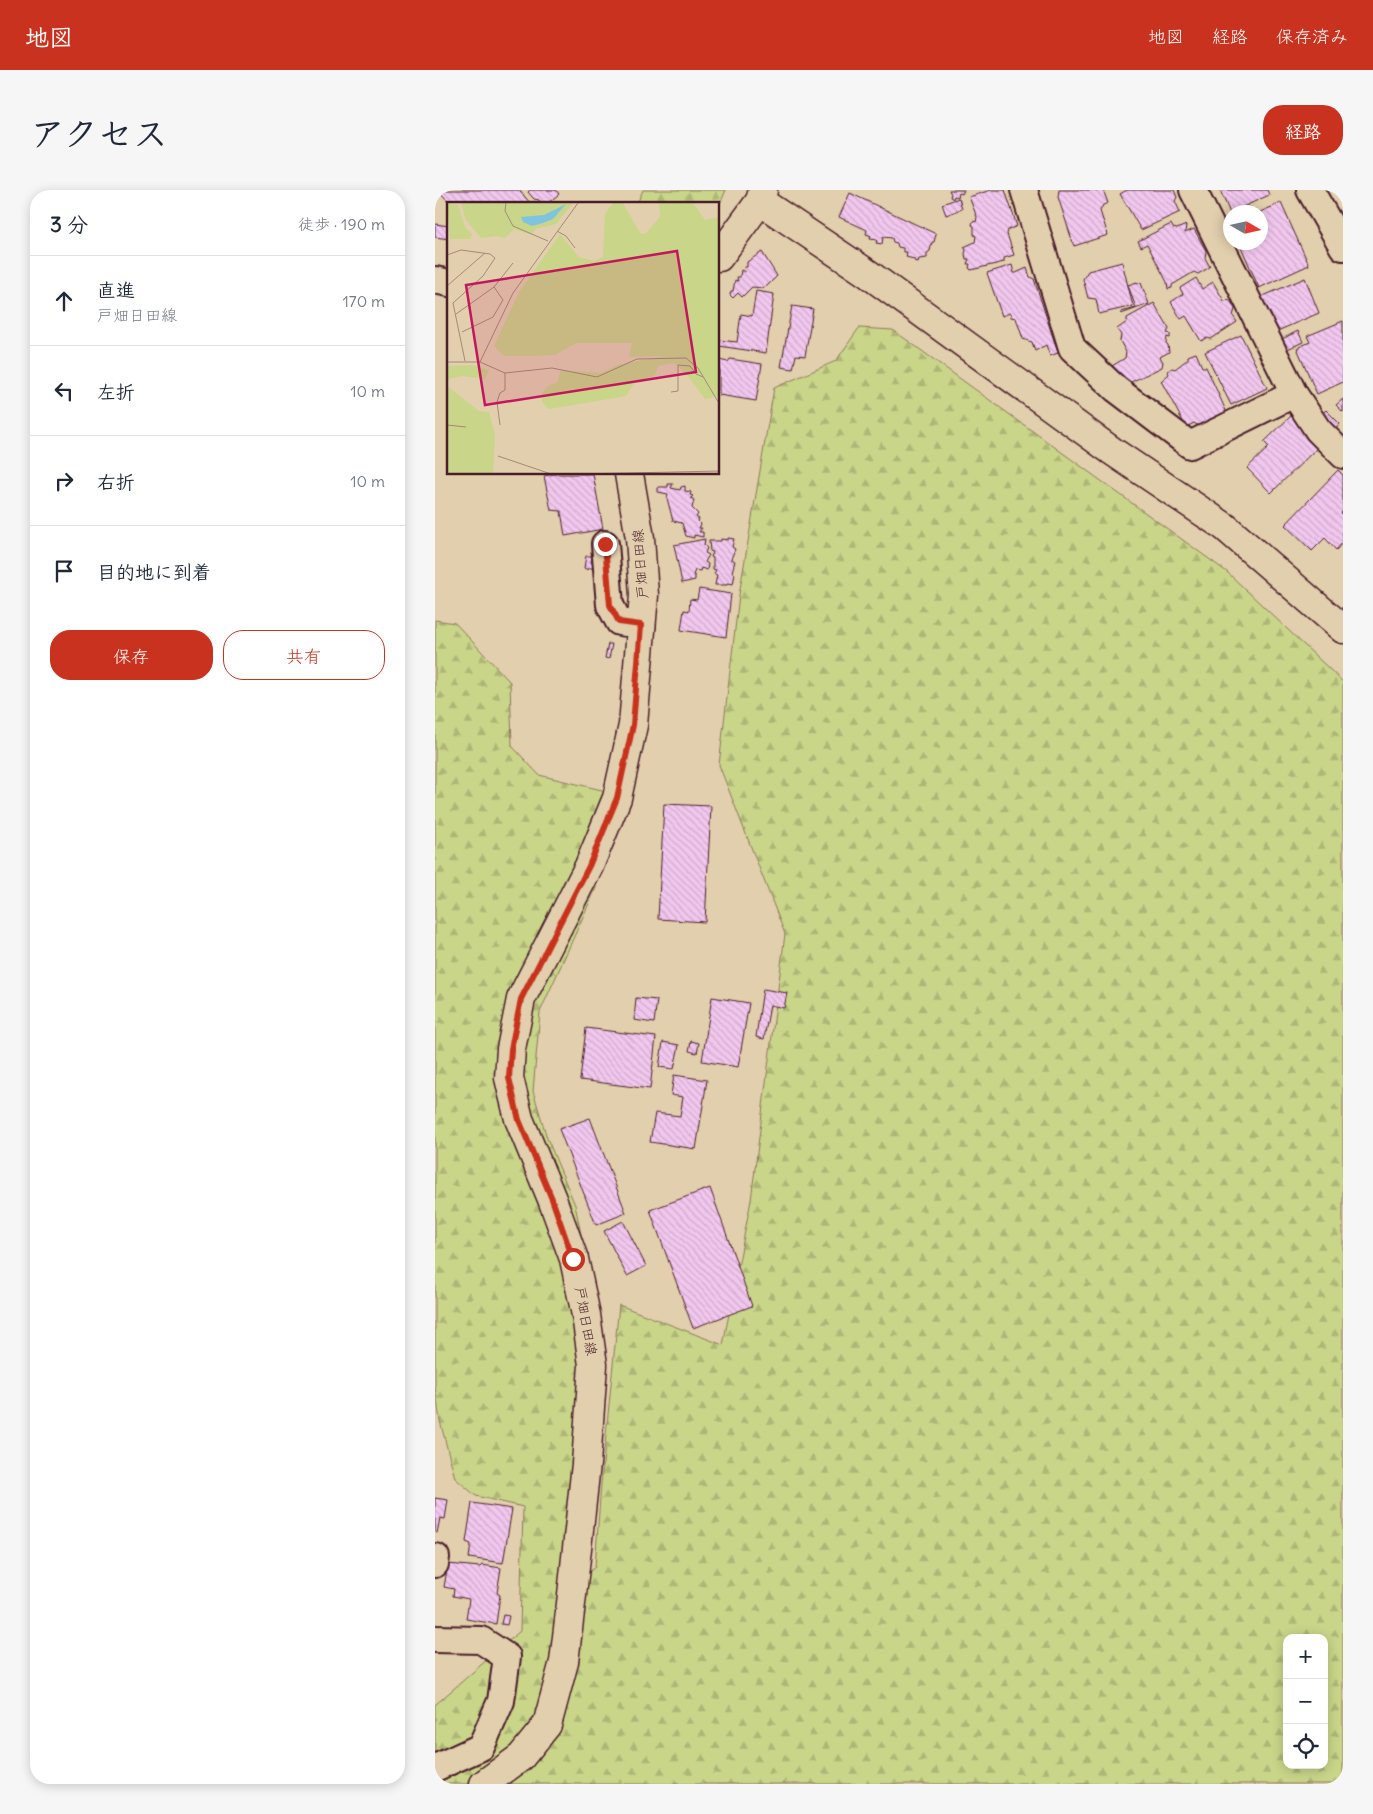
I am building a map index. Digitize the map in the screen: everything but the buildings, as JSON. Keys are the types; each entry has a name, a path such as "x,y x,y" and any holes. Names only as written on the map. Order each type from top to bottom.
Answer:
{"main road":[{"path":"720,255 762,195 867,274 1112,450 1225,526 1343,630"},
{"name":"戸畑日田線","path":"484,1784 521,1757 547,1725 564,1662 586,1464 593,1365 586,1315 573,1259 552,1199 519,1120 509,1078 511,1049 521,999 589,866 617,798 633,725 644,595 640,538 629,475"}],"street":[{"path":"1024,190 1072,348 1116,389 1190,445 1295,394"},
{"path":"1193,190 1295,394 1319,430 1343,455"},
{"path":"1310,190 1343,247"},
{"path":"605,544 610,605 619,622 641,625"},
{"path":"435,1640 481,1640 507,1657 501,1701 481,1747 435,1768"}],"green space":[{"path":"643,190 726,190 720,204 720,202 638,202"},
{"path":"859,328 893,330 1227,572 1343,682 1343,1784 435,1784 435,1705 520,1631 523,1507 476,1496 455,1478 440,1421 435,1386 435,620 455,623 510,682 512,746 539,775 606,791 596,888 540,1012 533,1091 547,1138 575,1205 602,1335 581,1579 595,1567 601,1484 619,1305 723,1345 751,1200 785,934 719,765 739,595 774,388 836,361"}],"route":[{"path":"573,1259 552,1199 519,1120 509,1078 511,1049 521,999 589,866 617,798 633,725 641,625 619,622 610,605 605,544"}]}
